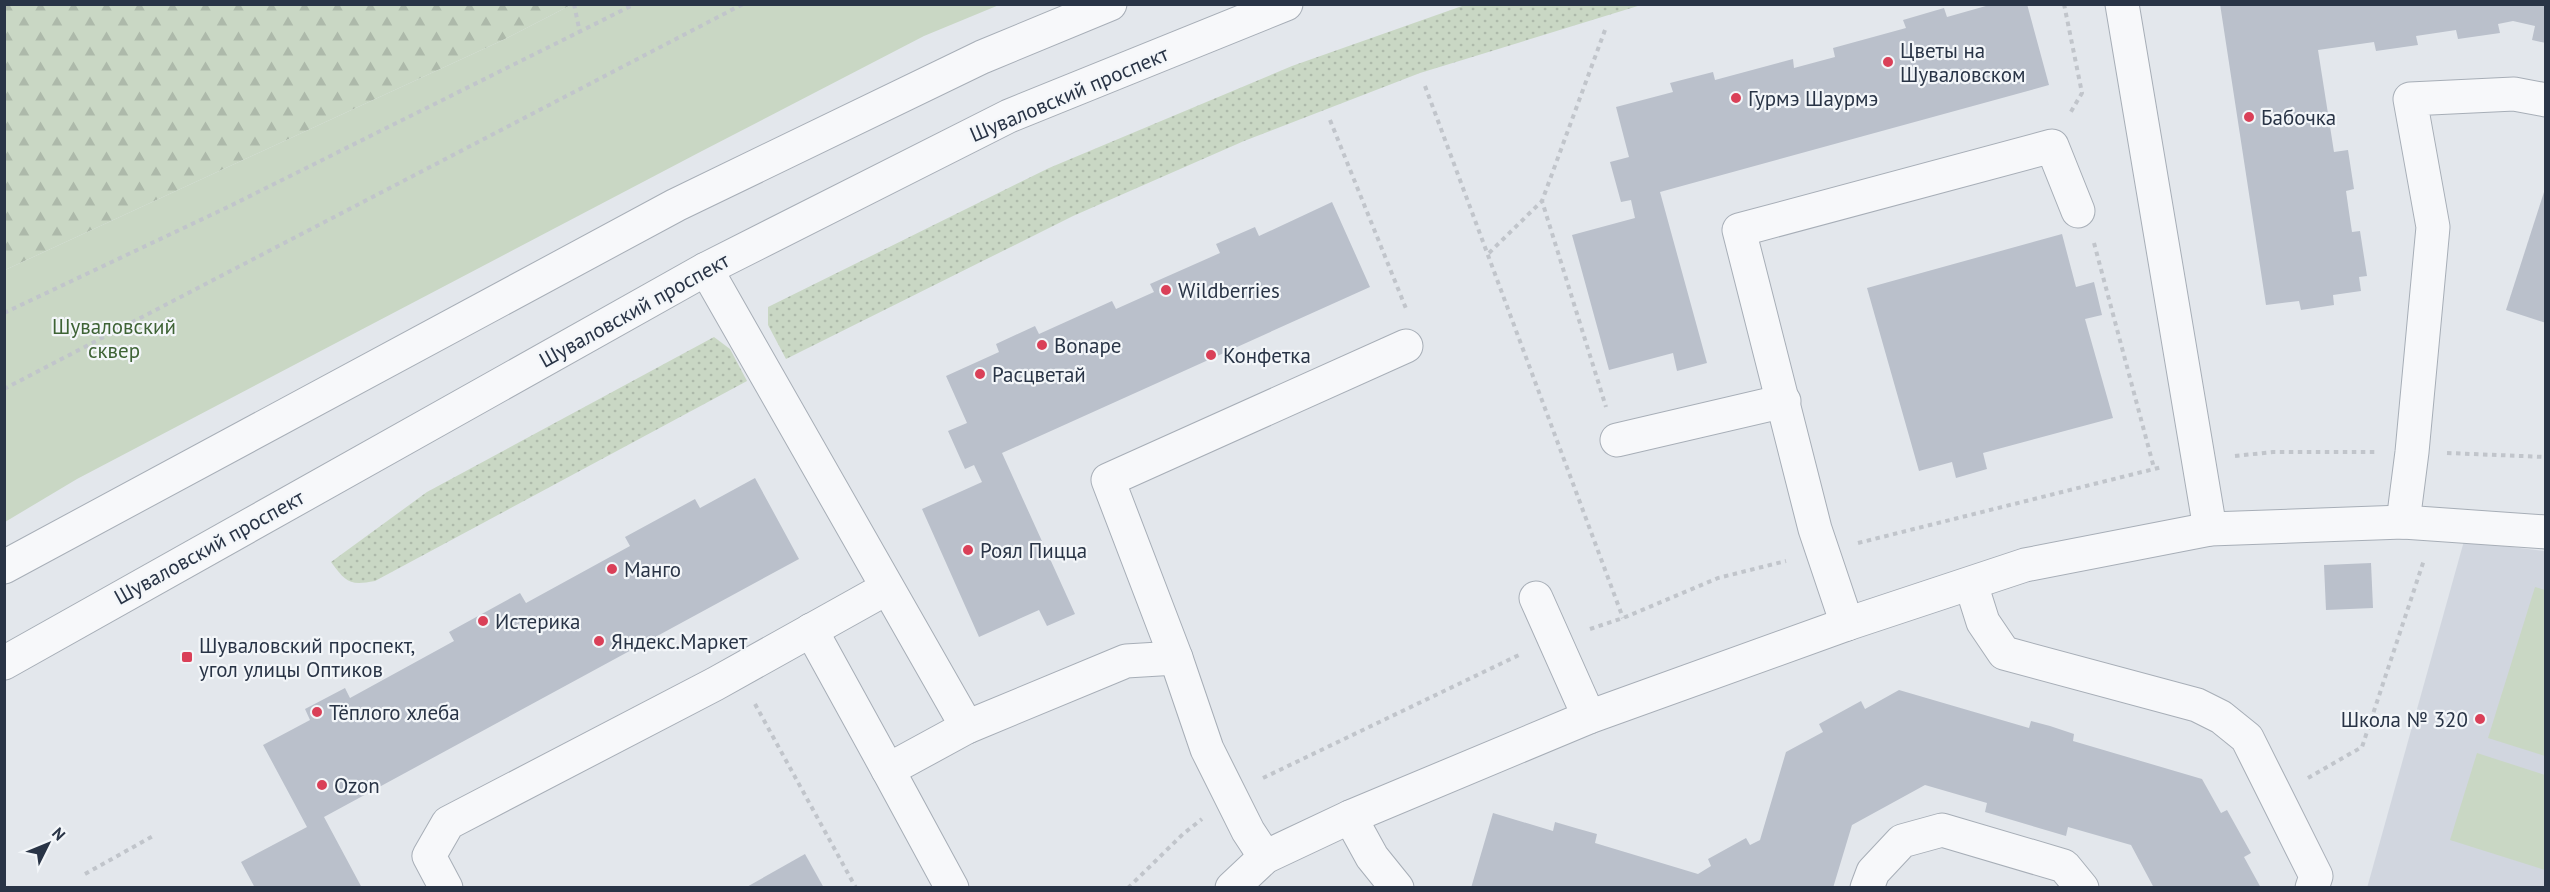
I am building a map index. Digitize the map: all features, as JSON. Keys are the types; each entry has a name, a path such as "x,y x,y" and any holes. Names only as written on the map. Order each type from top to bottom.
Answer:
{"street":[{"path":"4,567 676,206 982,57 1110,4"},
{"name":"Шуваловский проспект","path":"4,663 706,269 1009,116 1286,4"},
{"path":"2122,4 2210,529"},
{"path":"2403,522 2412,452 2433,227 2410,99 2514,94 2546,100"},
{"path":"1847,624 1815,529 1739,230 2052,146 2078,211"},
{"path":"706,269 967,727"},
{"path":"1265,857 1248,831 1207,748 1176,658 1108,480 1406,346"},
{"path":"1617,440 1784,401"},
{"path":"1232,888 1265,857 1350,817 1589,717 1847,624 2025,565 2210,529 2403,522 2546,532"},
{"path":"1971,584 1983,621 2004,653 2197,705 2221,717 2247,738 2316,876 2312,888"},
{"path":"446,888 429,856 448,823 738,671 887,588"},
{"path":"1536,598 1589,717"},
{"path":"811,630 952,888"},
{"path":"888,770 967,727 1126,661 1176,658"},
{"path":"1350,817 1372,857 1397,888"},
{"path":"1868,888 1873,872 1902,841 1942,830 2064,866 2082,888"}],"path":[{"path":"574,4 580,33"},
{"path":"4,313 230,206 635,4"},
{"path":"4,389 743,4"},
{"path":"2052,146 2082,93 2064,4"},
{"path":"1490,253 1542,201 1605,30"},
{"path":"1425,86 1490,253 1623,618"},
{"path":"1330,120 1409,318 1406,346"},
{"path":"1542,201 1617,440"},
{"path":"2078,211 2089,223 2154,468"},
{"path":"2276,797 2362,747 2436,523"},
{"path":"738,671 856,888"},
{"path":"85,874 153,836"}],"shaded area":[{"name":"Школа № 320","path":"2464,541 2545,551 2545,887 2367,888"}],"green space":[{"path":"4,5 571,5 503,40 5,270"},
{"name":"Шуваловский сквер","path":"571,5 999,5 924,36 702,151 77,479 5,522 5,270 503,40"},
{"path":"1465,5 1641,5 1420,73 1244,141 1073,216 786,359 768,325 768,307 1049,168 1292,66"},
{"path":"714,337 730,349 747,381 375,581 359,583 349,581 331,562 427,492"},
{"path":"2535,587 2545,590 2545,756 2488,738"},
{"path":"2477,753 2545,775 2545,870 2450,840"}],"building":[{"path":"1993,4 2027,4 2049,85 1660,192 1707,363 1677,371 1673,353 1609,370 1572,235 1635,218 1631,200 1621,202 1610,162 1629,157 1616,107 1673,92 1670,83 1713,72 1715,80 1793,59 1794,68 1835,57 1833,48 1906,28 1903,20 1944,8 1947,17"},
{"path":"2220,4 2546,4 2546,43 2532,40 2535,26 2513,21 2498,24 2500,33 2458,39 2456,30 2416,36 2418,45 2376,51 2374,42 2318,50 2334,152 2348,150 2354,189 2346,191 2352,232 2360,231 2367,276 2359,277 2361,291 2333,295 2334,305 2301,310 2299,301 2266,305"},
{"path":"2546,189 2546,323 2506,310"},
{"path":"1332,202 1370,287 1002,453 1075,614 1047,626 1039,610 979,637 922,509 982,482 974,465 965,469 948,431 967,423 946,376 999,352 996,344 1035,326 1039,334 1112,301 1116,309 1154,292 1150,284 1220,253 1216,244 1255,227 1259,236"},
{"path":"2062,234 2076,287 2094,282 2102,315 2085,319 2113,418 1983,453 1987,469 1956,478 1952,462 1919,471 1867,288"},
{"path":"755,478 799,559 324,817 362,888 255,888 241,862 307,827 263,745 310,720 305,709 345,688 350,698 454,641 449,632 520,593 526,603 630,546 625,537 695,499 700,508"},
{"path":"2371,563 2373,608 2326,610 2324,565"},
{"path":"1899,690 2029,728 2031,721 2050,726 2074,734 2073,741 2202,779 2221,813 2227,810 2251,853 2244,857 2261,888 2154,888 2131,845 2068,827 2066,836 1985,812 1987,803 1925,785 1852,825 1833,888 1471,888 1493,813 1553,831 1555,822 1597,834 1595,843 1698,874 1711,866 1708,859 1746,838 1750,845 1760,840 1786,752 1823,732 1819,724 1861,701 1865,709"},
{"path":"805,854 824,888 745,888"}],"place":[{"name":"Цветы на Шуваловском","path":"1888,62"},
{"name":"Гурмэ Шаурмэ","path":"1736,98"},
{"name":"Бабочка","path":"2249,117"},
{"name":"Wildberries","path":"1166,290"},
{"name":"Bonape","path":"1042,345"},
{"name":"Конфетка","path":"1211,355"},
{"name":"Расцветай","path":"980,374"},
{"name":"Роял Пицца","path":"968,550"},
{"name":"Манго","path":"612,569"},
{"name":"Истерика","path":"483,621"},
{"name":"Яндекс.Маркет","path":"599,641"},
{"name":"Шуваловский проспект, угол улицы Оптиков","path":"187,657"},
{"name":"Тёплого хлеба","path":"317,712"},
{"name":"Школа № 320","path":"2480,719"},
{"name":"Ozon","path":"322,785"}]}
